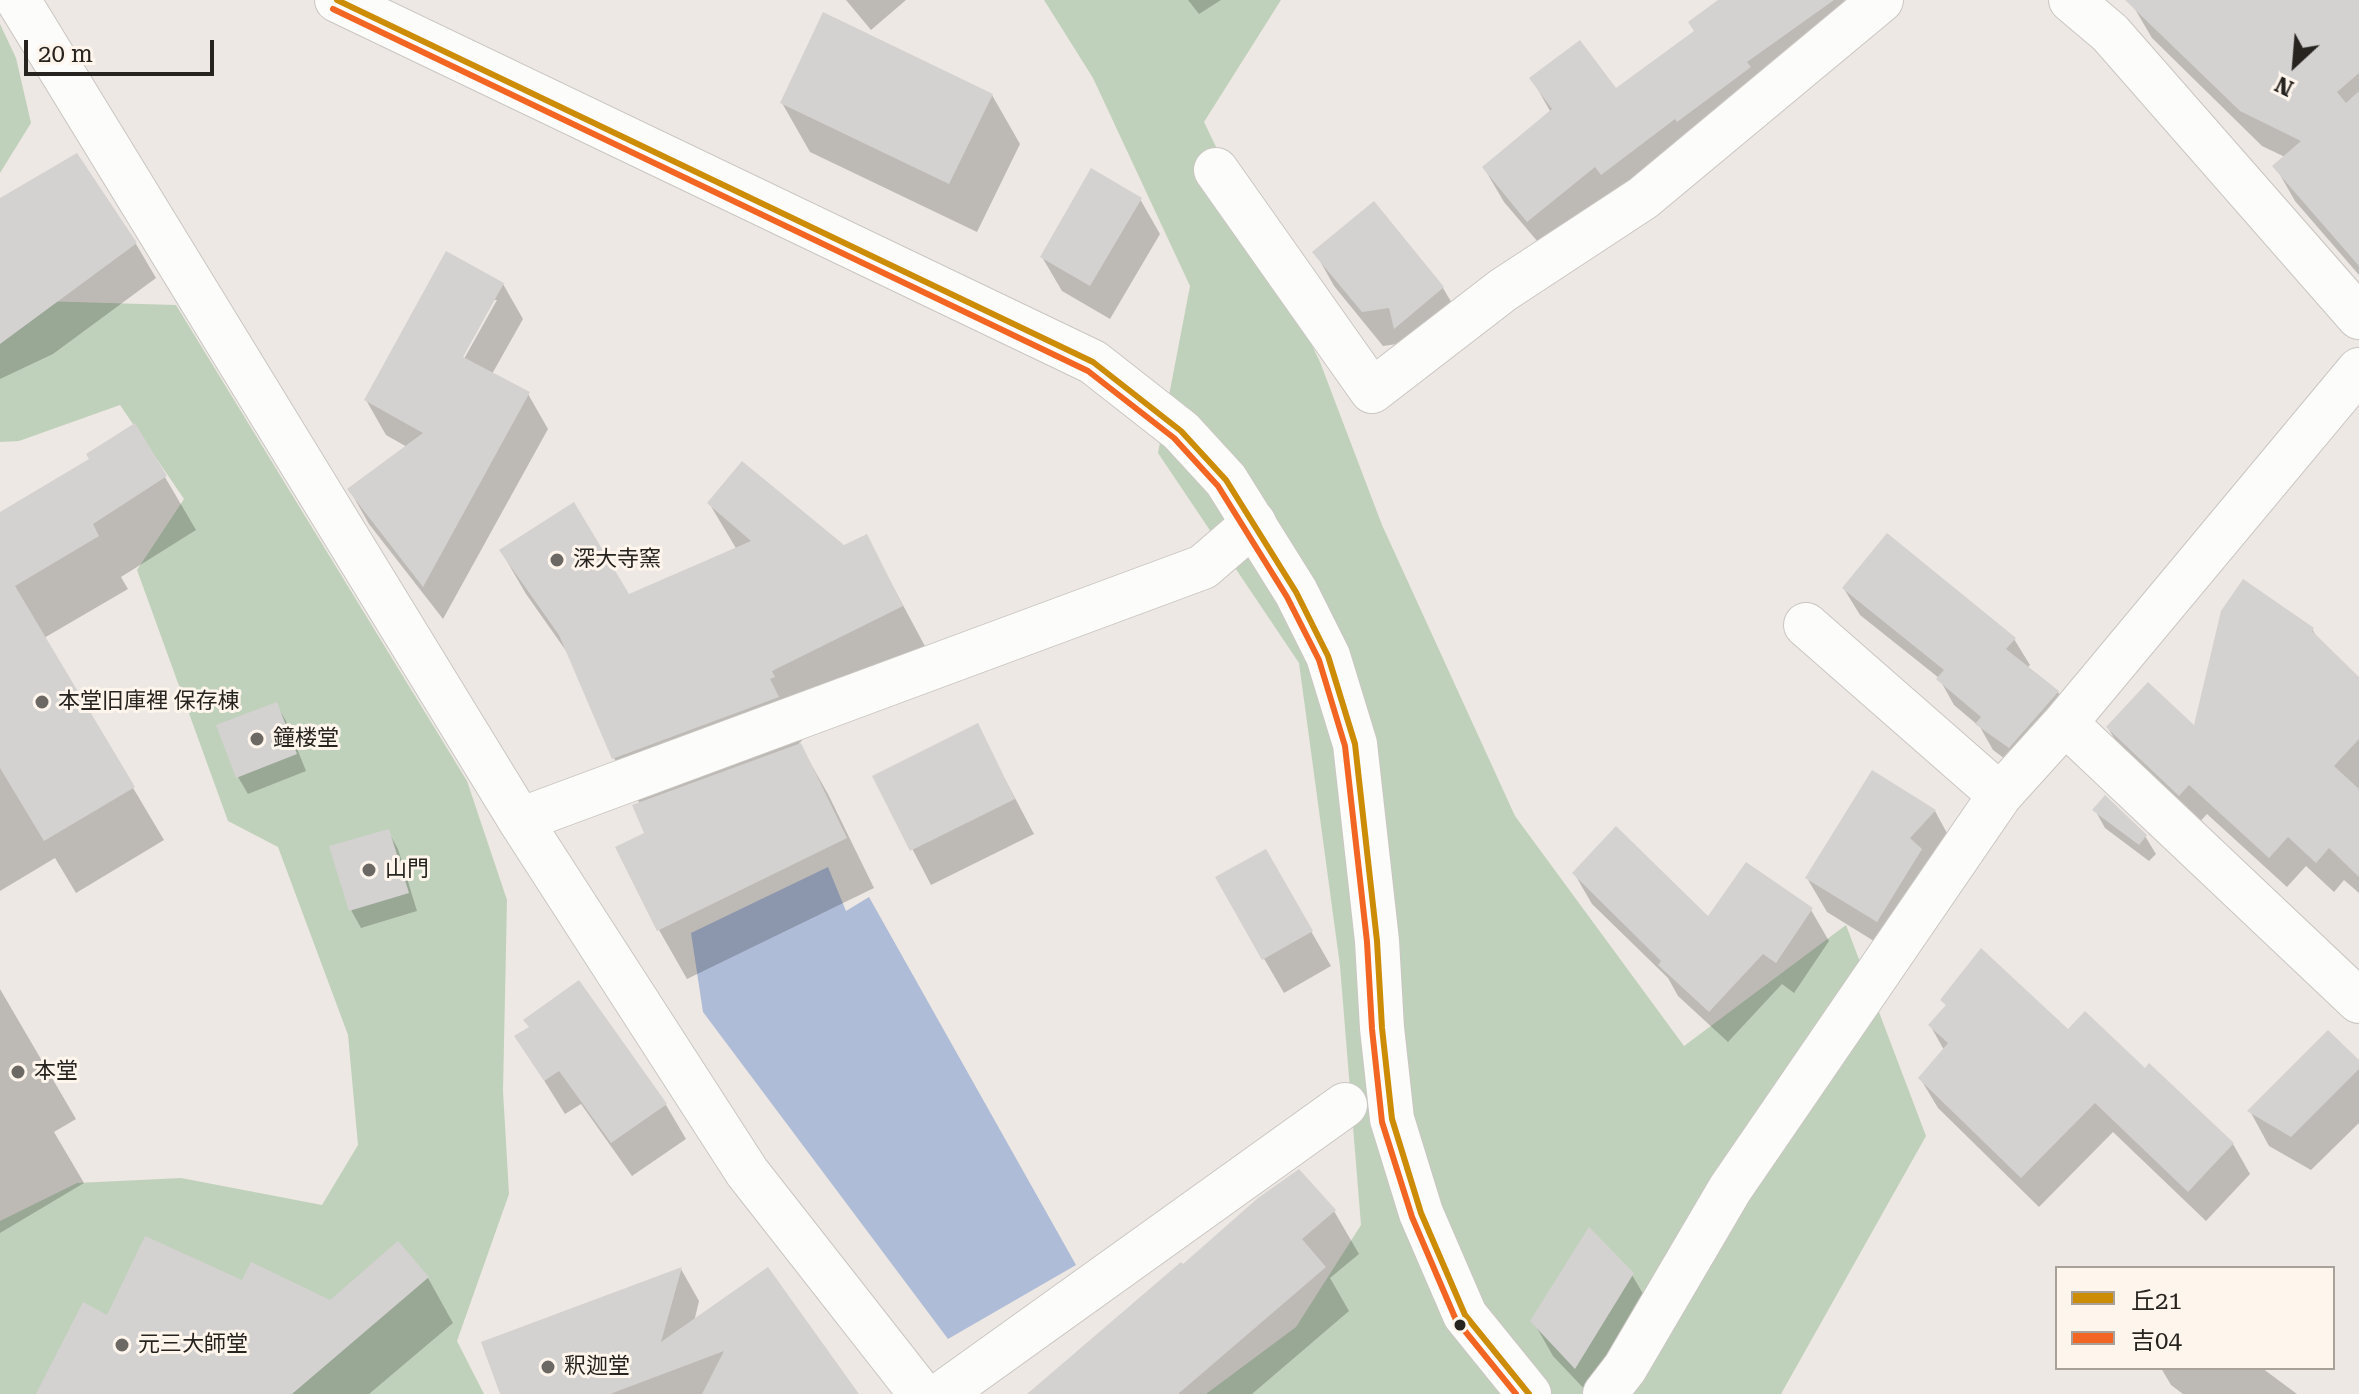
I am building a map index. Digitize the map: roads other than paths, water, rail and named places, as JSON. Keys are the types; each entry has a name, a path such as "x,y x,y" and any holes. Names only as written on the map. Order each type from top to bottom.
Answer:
{"street":[{"path":"18,0 520,820 747,1172 921,1394"},
{"path":"337,0 1093,362 1181,431 1226,480 1296,592 1328,656 1355,744 1377,941 1392,1119 1421,1213 1465,1315 1529,1394"},
{"path":"1216,170 1372,391 1503,290 1643,198 1881,0"},
{"path":"2071,0 2110,33 2359,317"},
{"path":"1605,1394 1625,1368 1730,1189 2000,795 2065,723 2359,370"},
{"path":"520,820 1203,567 1254,523"},
{"path":"1806,625 2000,795"},
{"path":"2065,723 2359,1001"},
{"path":"942,1394 1345,1105"}],"water":[{"path":"828,867 846,911 869,897 1076,1265 948,1339 703,1012 691,933"}],"place":[{"name":"深大寺窯","path":"557,560"},
{"name":"本堂旧庫裡 保存棟","path":"42,702"},
{"name":"鐘楼堂","path":"257,739"},
{"name":"山門","path":"369,870"},
{"name":"本堂","path":"18,1072"},
{"name":"元三大師堂","path":"122,1345"},
{"name":"釈迦堂","path":"548,1367"}]}
